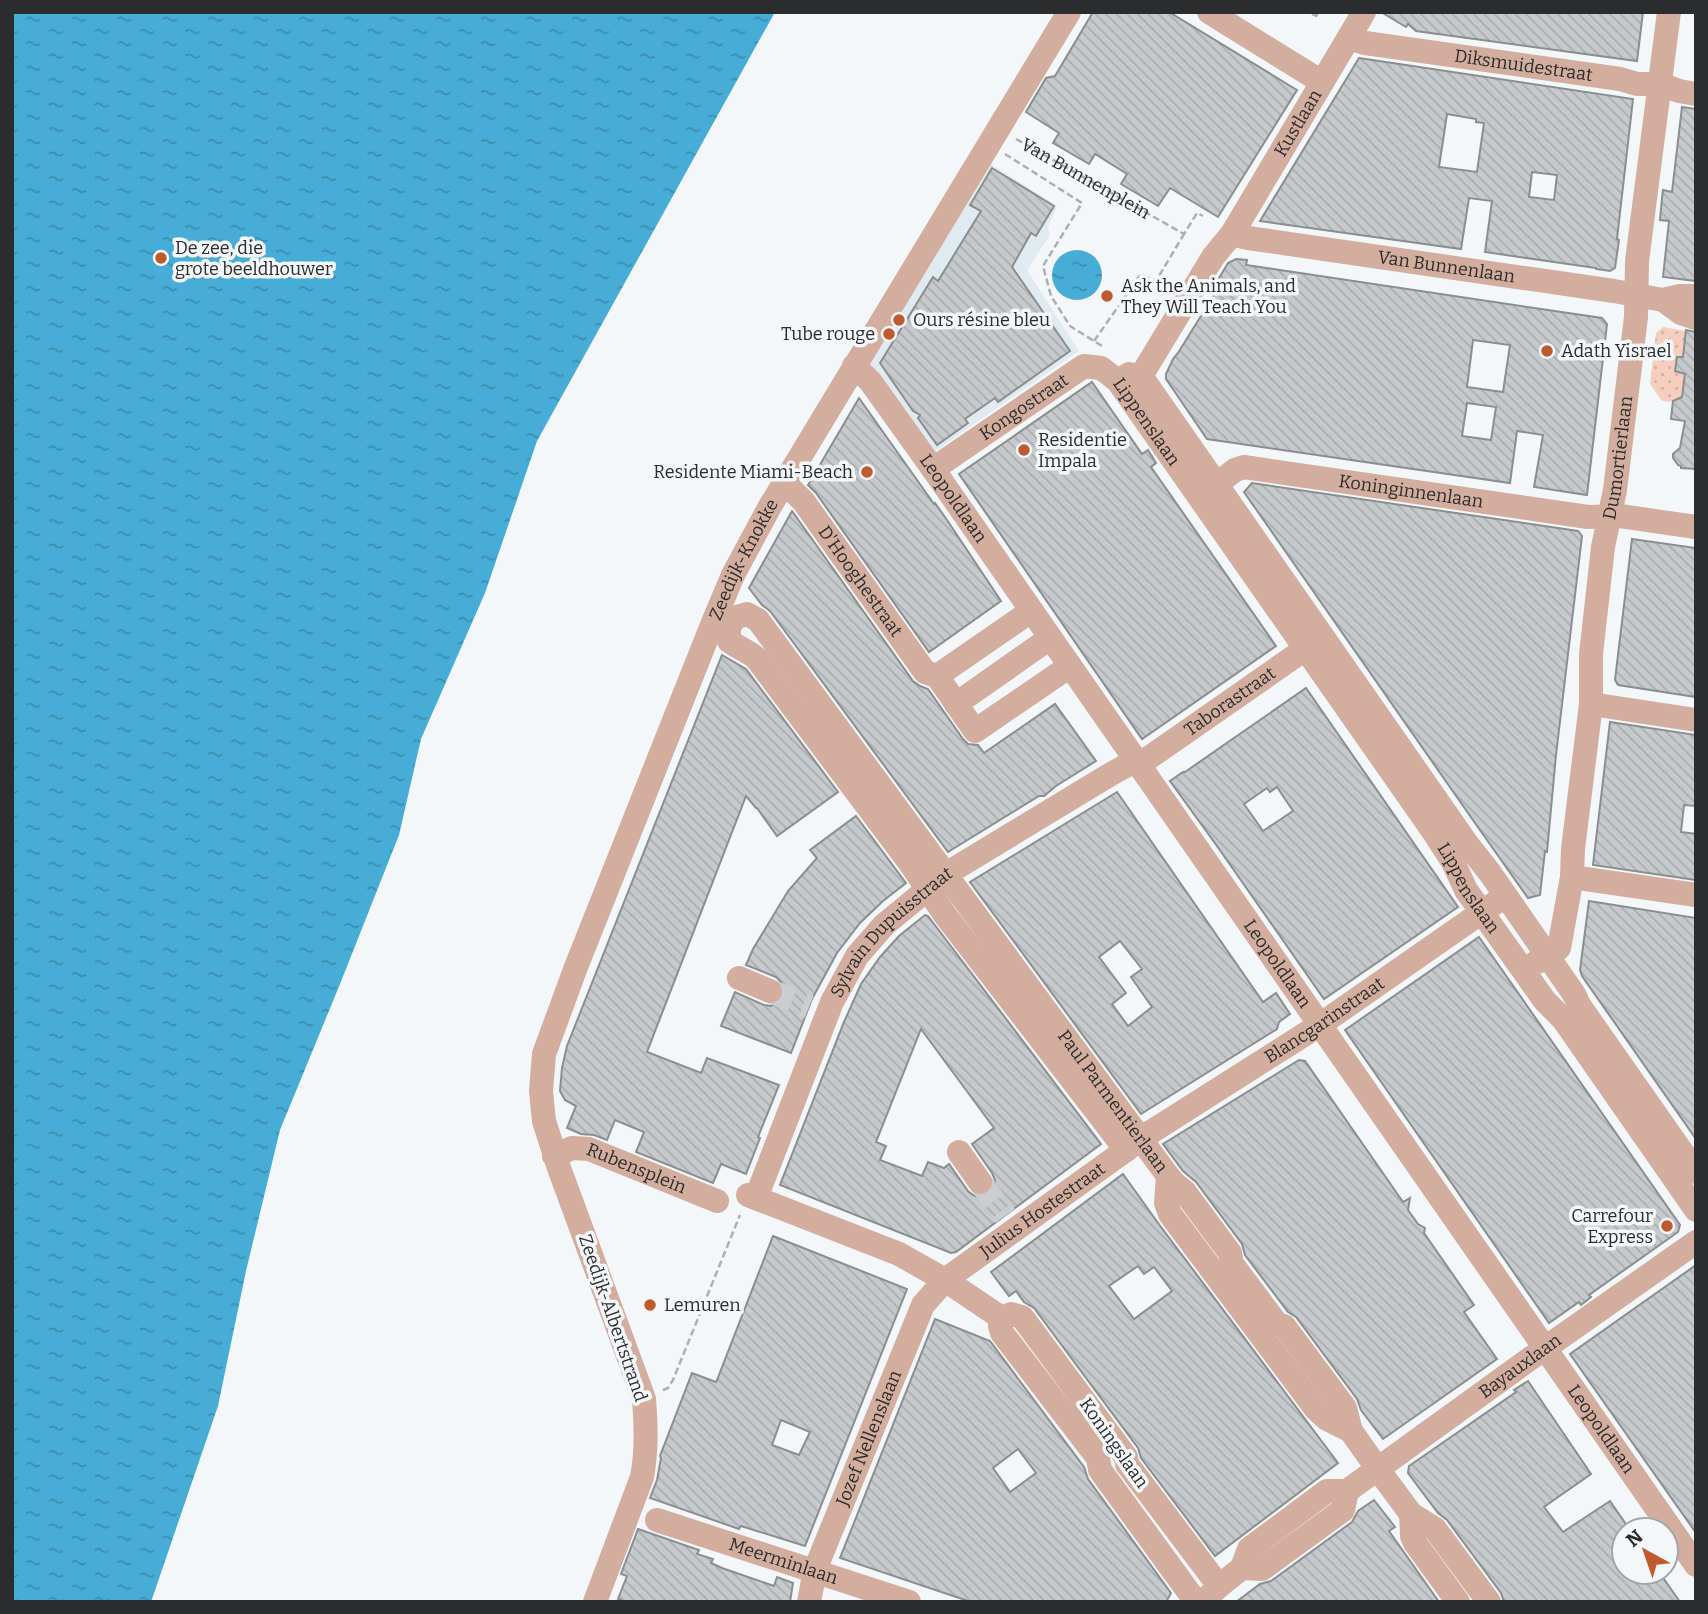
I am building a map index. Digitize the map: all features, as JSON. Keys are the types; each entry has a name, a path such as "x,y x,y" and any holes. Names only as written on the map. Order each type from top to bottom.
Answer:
{"street":[{"name":"Zeedijk-Knokke","path":"554,1156 544,1121 541,1091 544,1054 576,967 722,622 733,575 854,366 1069,12"},
{"path":"1209,12 1321,82"},
{"name":"Kustlaan","path":"1231,234 1364,12"},
{"name":"Dumortierlaan","path":"1548,957 1559,948 1572,877 1591,704 1592,637 1603,547 1619,464 1636,317 1637,261 1668,12"},
{"name":"Diksmuidestraat","path":"1349,38 1364,43 1620,79 1637,84 1660,84 1696,94"},
{"path":"1130,378 1231,234"},
{"name":"Van Bunnenlaan","path":"1231,234 1663,300 1696,296"},
{"name":"Van Bunnenlaan","path":"1663,300 1681,313 1696,318"},
{"name":"Leopoldlaan","path":"854,366 870,382 933,469 1696,1565"},
{"name":"Kongostraat","path":"933,469 1084,366 1101,368 1130,378"},
{"name":"Lippenslaan","path":"1130,378 1217,484 1313,643 1458,870 1466,890 1545,1001 1563,1020 1696,1210"},
{"name":"Lippenslaan","path":"1130,378 1313,643 1505,895 1696,1172"},
{"name":"Koninginnenlaan","path":"1217,484 1235,470 1244,467 1588,517 1630,517 1696,527"},
{"name":"D'Hooghestraat","path":"785,483 804,502 925,672 937,676 975,731 1070,666"},
{"path":"937,676 1031,611"},
{"name":"Paul Parmentierlaan","path":"722,622 747,614 758,620 937,882 1133,1144 1184,1191 1230,1253 1232,1264 1277,1324 1284,1326 1345,1408 1351,1431 1411,1514 1435,1529 1489,1602"},
{"path":"956,704 1050,638"},
{"name":"Taborastraat","path":"1136,763 1150,757 1313,643"},
{"path":"1591,704 1696,720"},
{"name":"Sylvain Dupuisstraat","path":"752,1197 818,1011 831,1002 857,956 884,925 937,882 1111,774 1136,763"},
{"path":"1572,877 1696,895"},
{"name":"Blancgarinstraat","path":"1133,1144 1321,1024 1505,895"},
{"path":"1507,946 1513,936 1526,926 1552,917 1566,901"},
{"path":"1521,967 1548,957"},
{"path":"739,978 770,991"},
{"name":"Julius Hostestraat","path":"945,1280 1010,1223 1133,1144"},
{"name":"Rubensplein","path":"554,1156 572,1148 590,1149 717,1201"},
{"path":"959,1153 980,1182"},
{"name":"Zeedijk-Albertstrand","path":"554,1156 644,1399 647,1436 642,1477 595,1602"},
{"name":"Koningslaan","path":"752,1197 899,1254 945,1280 1003,1319"},
{"name":"Bayauxlaan","path":"1211,1594 1242,1568 1249,1549 1327,1491 1347,1491 1696,1242"},
{"name":"Jozef Nellenslaan","path":"811,1589 923,1305 945,1280"},
{"name":"Koningslaan","path":"1196,1602 1100,1470 1098,1458 1002,1333 1000,1326 1003,1319 1011,1314 1023,1317 1126,1457 1127,1464 1211,1594"},
{"path":"1411,1514 1415,1543 1458,1602"},
{"name":"Meerminlaan","path":"657,1520 811,1589 909,1602"}],"path":[{"path":"1312,14 1317,16 1319,12"},
{"name":"Van Bunnenplein","path":"999,129 1184,234"},
{"name":"Van Bunnenplein","path":"984,155 996,150 1003,153 1082,203 1043,266 1051,296 1070,326 1104,347"},
{"path":"1094,341 1141,274 1156,281 1197,213 1203,216"},
{"path":"644,1399 668,1388 673,1380 752,1197"}],"shaded area":[{"path":"988,162 1057,206 1048,227 1050,235 1027,270 1079,351 933,453 867,360"},
{"path":"1663,327 1696,333 1684,346 1683,357 1677,357 1675,371 1685,373 1682,399 1678,398 1676,402 1662,401 1650,384 1656,333"}],"water":[{"path":"12,12 775,12 537,441 485,593 421,739 399,835 280,1130 246,1271 218,1406 151,1602 12,1602"},
{"path":"1077,250 1095,257 1102,275 1095,293 1077,300 1059,293 1052,275 1059,257"}],"building":[{"path":"1093,12 1169,12 1297,90 1218,217 1170,188 1158,206 1121,184 1127,174 1095,154 1089,164 1053,143 1059,133 1026,112 1046,78 1055,76"},
{"path":"1381,12 1643,12 1637,61 1416,31 1408,24 1406,27"},
{"path":"1359,58 1633,99 1619,240 1615,268 1610,271 1485,252 1492,201 1469,198 1461,249 1260,221","holes":["1447,114 1484,123 1477,172 1439,167","1532,172 1557,175 1554,200 1529,197"]},
{"path":"1682,107 1696,109 1696,281 1663,277 1669,221 1660,220 1662,198 1663,190 1672,192"},
{"path":"992,168 1054,206 1036,236 1031,233 1012,267 1070,351 998,402 995,398 965,419 968,423 937,445 918,418 920,415 913,411 880,363 933,277 938,281 981,211 970,205"},
{"path":"1236,259 1247,260 1246,265 1602,318 1607,324 1587,495 1534,487 1543,435 1517,431 1510,483 1207,439 1166,379 1166,374 1220,285 1216,283 1228,263","holes":["1473,340 1510,345 1503,392 1467,387","1467,403 1496,407 1491,440 1462,436"]},
{"path":"1686,330 1696,332 1696,469 1681,468 1673,458 1673,454 1680,448 1685,421 1671,419 1673,401 1682,397 1685,374 1675,371 1677,357 1683,357"},
{"path":"1092,382 1142,454 1148,450 1156,463 1151,467 1276,646 1142,739 959,474"},
{"path":"859,398 947,520 1001,601 929,652 808,485"},
{"path":"1252,483 1578,531 1582,536 1540,895 1528,898 1475,823 1244,492"},
{"path":"792,511 913,681 928,689 968,744 978,745 984,753 1055,704 1096,761 1044,796 1039,796 948,852 770,611 749,588"},
{"path":"1632,539 1696,548 1696,697 1618,685 1615,680"},
{"path":"722,655 746,669 838,792 777,836 746,796 647,1052 701,1073 707,1058 779,1085 746,1174 721,1164 713,1183 636,1152 644,1132 615,1120 607,1140 567,1128 576,1106 565,1100 560,1091 567,1046"},
{"path":"1306,688 1458,907 1324,999 1170,781","holes":["1277,787 1293,811 1263,831 1244,804 1267,788 1270,792"]},
{"path":"1610,722 1696,735 1696,806 1684,805 1681,832 1696,834 1696,880 1593,865"},
{"path":"1117,792 1263,1002 1276,993 1290,1014 1279,1022 1277,1029 1141,1114 970,882","holes":["1120,941 1142,969 1131,977 1152,1007 1128,1026 1112,1004 1126,993 1099,957"]},
{"path":"856,816 906,883 860,923 837,953 812,999 791,1053 721,1026 735,992 771,1006 783,997 785,990 776,977 746,965 788,891 817,858 810,850"},
{"path":"1589,901 1696,918 1696,1139 1582,976 1580,970"},
{"path":"925,915 928,916 1101,1144 956,1252 951,1253 780,1185 861,984 899,936","holes":["921,1029 994,1128 972,1144 995,1180 994,1188 981,1197 968,1191 949,1164 944,1168 928,1162 922,1176 880,1160 886,1146 876,1142"]},
{"path":"1479,937 1680,1225 1678,1232 1589,1295 1591,1297 1581,1305 1579,1302 1549,1323 1345,1030"},
{"path":"1299,1060 1305,1061 1403,1202 1410,1198 1408,1210 1418,1224 1425,1228 1424,1233 1474,1305 1464,1312 1497,1359 1383,1439 1296,1317 1288,1312 1245,1255 1242,1244 1196,1182 1183,1171 1163,1144"},
{"path":"1123,1174 1338,1463 1215,1556 1034,1308 1024,1302 1016,1291 1009,1296 991,1272","holes":["1138,1266 1144,1274 1154,1267 1172,1291 1134,1319 1109,1286"]},
{"path":"773,1236 907,1289 805,1546 741,1526 739,1529 650,1498 657,1480 660,1456 692,1373 716,1382","holes":["781,1420 810,1432 799,1455 772,1445"]},
{"path":"1696,1265 1696,1533 1570,1354"},
{"path":"935,1319 990,1341 1084,1467 1088,1479 1171,1593 1166,1602 971,1602 840,1558","holes":["1018,1449 1036,1473 1010,1492 993,1468"]},
{"path":"1528,1381 1591,1474 1544,1507 1563,1532 1610,1501 1620,1516 1610,1516 1610,1586 1669,1586 1680,1602 1504,1602 1501,1593 1447,1520 1438,1513 1408,1473 1409,1466 1516,1392 1514,1390"},
{"path":"1374,1500 1395,1527 1389,1531 1439,1602 1236,1602 1260,1584 1271,1581 1352,1522 1358,1511"},
{"path":"638,1529 699,1550 697,1554 713,1559 711,1563 722,1568 774,1586 777,1577 793,1583 790,1602 625,1602 618,1599 627,1576 621,1574"}],"tunnel":[{"path":"770,991 809,1007"},
{"path":"980,1182 1005,1216"}],"place":[{"name":"De zee, die grote beeldhouwer","path":"161,258"},
{"name":"Ask the Animals, and They Will Teach You","path":"1107,296"},
{"name":"Ours résine bleu","path":"899,320"},
{"name":"Tube rouge","path":"889,334"},
{"name":"Adath Yisrael","path":"1547,351"},
{"name":"Residentie Impala","path":"1024,450"},
{"name":"Residente Miami-Beach","path":"867,472"},
{"name":"Carrefour Express","path":"1667,1226"},
{"name":"Lemuren","path":"650,1305"}]}
